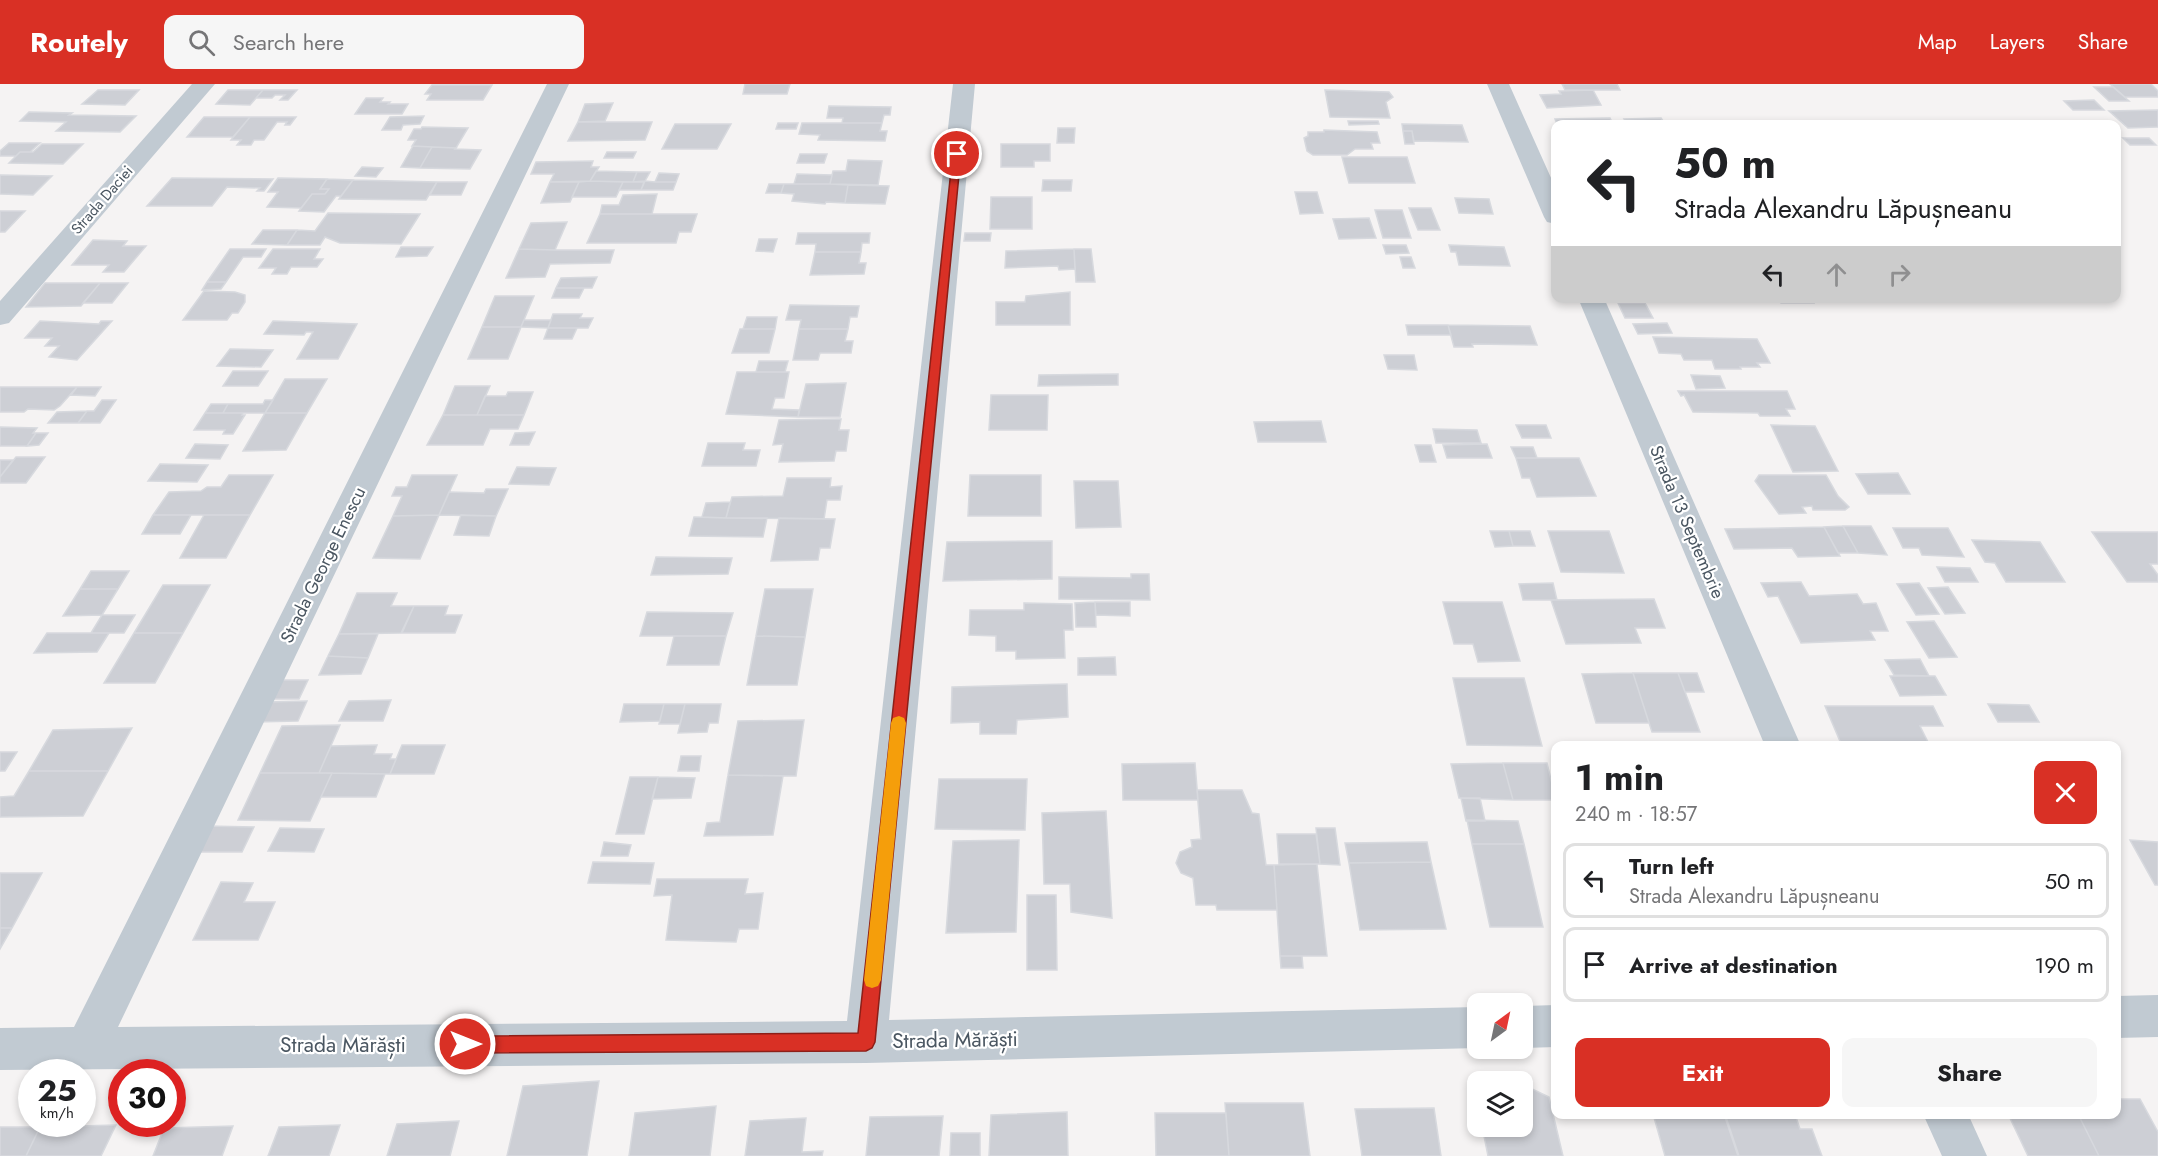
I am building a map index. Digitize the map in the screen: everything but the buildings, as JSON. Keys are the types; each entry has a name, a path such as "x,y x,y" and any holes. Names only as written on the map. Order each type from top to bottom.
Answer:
{"street":[{"name":"Strada Daciei","path":"0,317 204,84"},
{"name":"Strada George Enescu","path":"87,1047 558,84"},
{"path":"866,1042 964,84"},
{"path":"1498,84 1551,206"},
{"name":"Strada 13 Septembrie","path":"1593,303 1781,741"},
{"path":"2121,1017 2158,1016"},
{"path":"1533,1027 1551,1026"},
{"name":"Strada Mărăști","path":"0,1049 866,1042 1467,1028"},
{"path":"1947,1119 1965,1156"}],"slow traffic":[{"path":"872,980 899,723"}],"route":[{"path":"465,1044 866,1042 957,154"}]}
